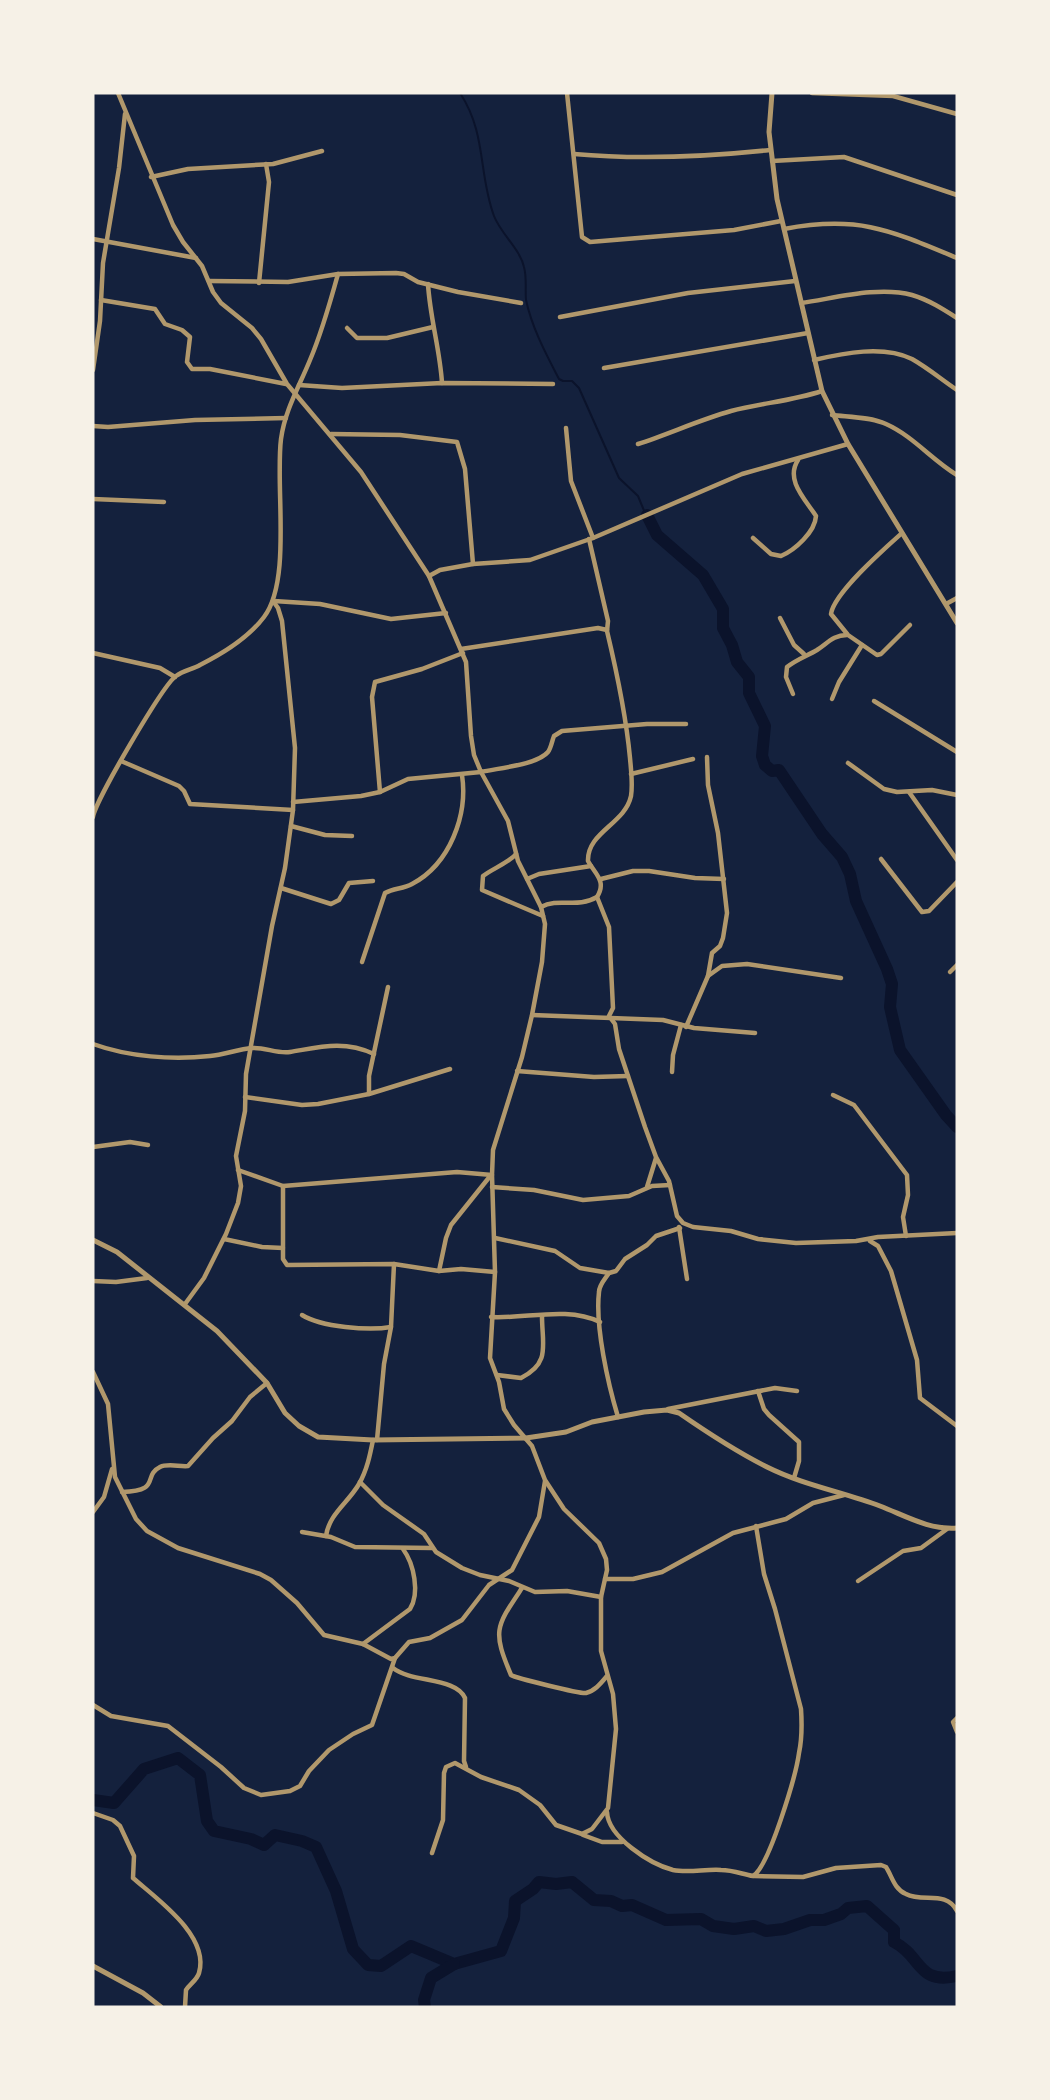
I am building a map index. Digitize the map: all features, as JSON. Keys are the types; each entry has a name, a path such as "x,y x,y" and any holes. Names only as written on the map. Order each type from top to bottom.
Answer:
{"street":[{"path":"118,93 173,225 197,258 221,303 252,328 261,339 287,384 361,472 429,576 462,651 469,676 474,755 508,821 516,854 544,916 542,962 532,1015 493,1150 495,1272 490,1359 504,1409 532,1446 545,1480 574,1521 598,1543 606,1559 606,1580 601,1598 601,1651 613,1694 617,1729 608,1808 609,1824 617,1837 673,1870 732,1870 753,1876 803,1877 836,1868 881,1865 886,1867 895,1885 905,1894 912,1897 941,1898 949,1901 957,1911"},
{"path":"567,93 582,237 585,240 590,242 734,230 780,221"},
{"path":"772,93 769,150 780,221 822,391 831,415 957,624"},
{"path":"812,93 893,96 957,114"},
{"path":"93,370 100,321 103,263 126,111"},
{"path":"574,153 623,158 769,150"},
{"path":"151,177 188,169 266,164 322,151"},
{"path":"771,161 844,158 957,195"},
{"path":"259,283 270,182 266,164"},
{"path":"783,229 833,223 873,226 905,235 957,258"},
{"path":"93,239 197,258"},
{"path":"93,817 93,812 121,761 159,698 175,677 203,664 246,634 263,618 273,601 281,530 278,483 281,439 294,393 321,332 338,274"},
{"path":"209,281 288,282 338,274 404,274 418,282 458,292 521,303"},
{"path":"560,317 699,291 795,281"},
{"path":"428,284 433,327 441,358 442,383"},
{"path":"801,303 862,295 905,293 936,304 957,318"},
{"path":"101,300 155,309 165,324 182,330 190,337 187,362 192,369 210,369 287,384"},
{"path":"347,328 357,338 387,338 433,327"},
{"path":"604,368 808,333"},
{"path":"813,360 862,352 902,355 926,367 957,390"},
{"path":"298,385 342,388 442,383 553,384"},
{"path":"638,444 691,423 732,411 822,391"},
{"path":"831,415 883,423 957,475"},
{"path":"93,426 286,418"},
{"path":"541,907 553,903 582,904 597,897 601,879 591,866 588,854 590,848 597,836 617,822 631,796 627,725 591,539 571,481 566,428"},
{"path":"330,434 400,435 457,442 465,469 473,564"},
{"path":"429,576 440,570 473,564 530,561 591,539 741,474 848,444"},
{"path":"753,538 771,554 781,556 799,543 815,523 816,516 793,480 793,471 799,459"},
{"path":"93,499 164,502"},
{"path":"902,533 836,600 831,614 848,635 879,655 911,625"},
{"path":"946,604 957,598"},
{"path":"273,601 312,603 391,619 446,613"},
{"path":"185,1304 204,1278 238,1203 241,1186 236,1156 245,1111 246,1074 291,826 295,748 282,621 273,601"},
{"path":"780,618 794,645 805,655"},
{"path":"835,636 836,623"},
{"path":"380,792 372,697 375,682 422,669 462,651 598,628 607,631"},
{"path":"793,694 787,667 819,649 835,636 848,635"},
{"path":"832,699 839,682 862,645"},
{"path":"93,653 160,668 175,677"},
{"path":"874,701 957,752"},
{"path":"293,802 355,797 380,792 408,779 462,775 518,764 549,751 558,732 627,725 687,724"},
{"path":"671,1072 673,1055 708,976 712,953 720,946 726,922 724,880 708,785 707,757"},
{"path":"631,774 693,759"},
{"path":"121,761 179,786 190,804 293,810"},
{"path":"848,762 884,789 909,792 932,790 957,794"},
{"path":"362,962 385,892 396,887 410,886 433,868 458,827 464,796 462,775"},
{"path":"909,792 957,860"},
{"path":"291,826 325,835 352,836"},
{"path":"516,854 494,871 485,873 482,890 544,916"},
{"path":"881,859 922,912 929,911 957,882"},
{"path":"527,879 540,874 591,866"},
{"path":"601,879 649,871 724,880"},
{"path":"281,888 331,904 338,900 349,883 373,881"},
{"path":"597,897 609,927 613,1008 609,1016"},
{"path":"708,976 722,966 747,964 841,978"},
{"path":"950,972 957,965"},
{"path":"369,1094 388,987"},
{"path":"532,1015 663,1020 684,1026 755,1033"},
{"path":"609,1016 615,1024 628,1076 656,1157 670,1185 680,1228 687,1279"},
{"path":"93,1044 122,1053 196,1057 251,1048 279,1052 341,1044 374,1054"},
{"path":"245,1097 302,1105 369,1094 450,1069"},
{"path":"517,1070 594,1077 628,1076"},
{"path":"833,1095 854,1105 907,1175 908,1195 903,1217 906,1236"},
{"path":"93,1147 130,1142 148,1145"},
{"path":"647,1187 656,1157"},
{"path":"238,1170 283,1186 457,1172 492,1175"},
{"path":"439,1271 446,1238 452,1225 492,1175"},
{"path":"492,1187 534,1189 583,1200 629,1196 647,1187 670,1185"},
{"path":"283,1186 284,1263 291,1266 394,1264 439,1271 461,1269 495,1272"},
{"path":"677,1216 683,1223 693,1227 796,1243 868,1241 878,1237 957,1233"},
{"path":"495,1237 555,1251 580,1268 609,1273 616,1271 625,1259 656,1236 680,1228"},
{"path":"223,1239 283,1248"},
{"path":"93,1240 117,1252 147,1278 185,1304 217,1331 267,1383 285,1413 307,1432 328,1438 526,1438 566,1432 592,1422 775,1388 797,1391"},
{"path":"868,1241 878,1246 891,1271 917,1360 920,1398 957,1426"},
{"path":"326,1536 330,1521 360,1482 375,1440 384,1358 391,1326 394,1264"},
{"path":"609,1273 598,1293 600,1322 618,1417"},
{"path":"93,1281 116,1282 147,1278"},
{"path":"491,1317 561,1313 600,1322"},
{"path":"302,1315 321,1324 377,1328 391,1326"},
{"path":"496,1375 521,1378 540,1365 543,1358 542,1316"},
{"path":"93,1372 108,1404 115,1477 136,1519 153,1535 178,1548 260,1574 283,1590 324,1635 363,1644 385,1658 395,1658"},
{"path":"122,1492 143,1490 160,1467 188,1466 213,1438 232,1422 250,1397 267,1383"},
{"path":"758,1391 764,1409 799,1442 799,1461 794,1478"},
{"path":"667,1410 679,1413 766,1467 881,1506 921,1524 957,1528"},
{"path":"93,1512 104,1497 113,1465"},
{"path":"93,1704 111,1716 168,1726 244,1788 261,1795 290,1791 300,1786 309,1771 329,1750 372,1724 395,1658 409,1642 430,1638 462,1619 497,1578 512,1570 541,1509 545,1480"},
{"path":"360,1482 383,1505 424,1534 432,1548 462,1568 509,1581 535,1592 567,1591 601,1598"},
{"path":"606,1580 634,1579 662,1572 733,1533 786,1518 813,1503 844,1495"},
{"path":"753,1876 767,1856 785,1807 799,1756 802,1720 764,1574 757,1526"},
{"path":"858,1581 903,1551 921,1548 947,1529"},
{"path":"302,1532 326,1536 355,1547 432,1548"},
{"path":"363,1644 410,1609 413,1603 415,1586 408,1557 403,1549"},
{"path":"522,1588 502,1618 498,1634 499,1646 512,1675 521,1680 549,1684 583,1694 597,1688 607,1676"},
{"path":"393,1668 414,1678 452,1686 463,1693 464,1761 467,1768"},
{"path":"957,1718 953,1722 957,1732"},
{"path":"432,1853 443,1820 444,1773 446,1767 455,1763 481,1777 519,1790 541,1805 556,1825 602,1842 624,1842"},
{"path":"582,1834 592,1829 608,1808"},
{"path":"93,1813 113,1820 120,1826 134,1856 133,1878 189,1930 201,1958 197,1978 186,1990 185,2007"},
{"path":"93,1966 143,1993 161,2007"}],"waterway":[{"path":"460,93 474,123 494,216 522,260 526,300 540,341 559,379 572,381 579,388 619,478 638,496 645,513"},
{"path":"647,515 657,535 703,575 723,609 723,628 737,662 749,677 749,693 765,726 762,756 765,765 772,771 779,770 822,834 842,857 850,874 856,901 892,984 890,1007 900,1050 957,1127"},
{"path":"93,1800 114,1803 144,1769 178,1758 200,1775 207,1821 214,1831 251,1839 264,1845 275,1835 316,1847 336,1891 353,1949 368,1965 381,1966 411,1946 454,1964 501,1951 514,1918 515,1901 539,1882 572,1882 594,1900 611,1901 622,1906 632,1905 666,1920 701,1919 713,1926 734,1929 754,1926 766,1931 784,1929 810,1920 824,1920 841,1914 848,1908 867,1906 894,1930 894,1942 910,1954 927,1973 944,1978 957,1976"},
{"path":"425,2007 424,2000 431,1978 454,1964"}]}
